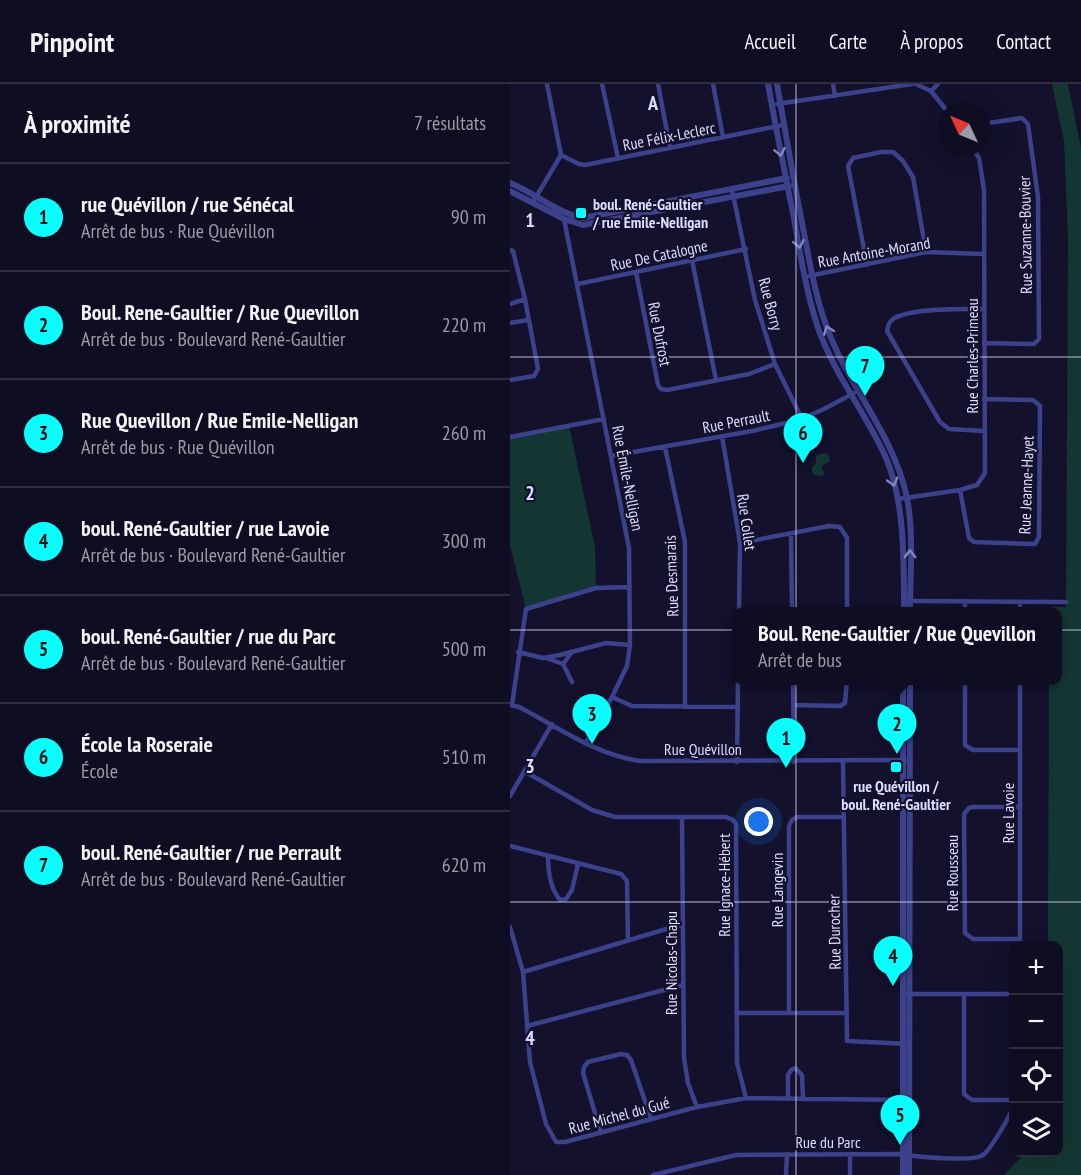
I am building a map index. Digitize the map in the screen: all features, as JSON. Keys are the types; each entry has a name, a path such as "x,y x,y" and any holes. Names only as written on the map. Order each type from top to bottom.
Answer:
{"street":[{"path":"533,202 561,155 547,84"},
{"path":"602,84 618,158"},
{"path":"658,84 670,148"},
{"path":"713,84 723,137"},
{"path":"768,84 786,178 791,186 826,327 839,356 894,458 907,496 910,533 905,607"},
{"path":"777,84 794,176 791,186 805,277 818,328 831,357 888,461 901,519 909,607"},
{"path":"833,84 835,96"},
{"path":"772,105 886,86 914,84 931,91 939,102"},
{"path":"931,91 938,84"},
{"name":"Rue Suzanne-Bouvier","path":"984,343 1034,344 1039,339 1039,209 1028,124 1022,118 991,123"},
{"name":"Rue Félix-Leclerc","path":"561,155 585,165 783,125"},
{"path":"867,265 848,166 853,158 893,152 903,161 914,177 926,252"},
{"name":"Rue Charles-Primeau","path":"898,499 960,490 977,485 985,473 984,190 978,156"},
{"path":"733,193 794,176"},
{"path":"510,183 537,195 563,215"},
{"path":"510,191 563,215 591,218 733,193 791,186"},
{"name":"Rue Borry","path":"733,193 755,300 776,364 802,419"},
{"name":"Rue Émile-Nelligan","path":"563,215 629,548 630,645 627,666 586,742"},
{"name":"Rue De Catalogne","path":"578,284 746,249"},
{"path":"510,250 513,251 525,299 537,373 534,376 510,380"},
{"name":"Rue Antoine-Morand","path":"805,277 926,252 984,254"},
{"path":"692,260 716,380"},
{"name":"Rue Dufrost","path":"636,272 658,384 661,389 667,390 749,374 776,364"},
{"path":"510,304 525,299"},
{"path":"984,309 941,309 901,315 890,321 886,331 940,422 949,429 984,430"},
{"path":"510,323 528,320"},
{"name":"Rue Perrault","path":"611,456 802,419 858,390"},
{"name":"Rue Jeanne-Hayet","path":"960,490 969,538 974,542 1035,544 1039,537 1040,406 1033,400 984,399"},
{"path":"510,437 604,419"},
{"name":"Rue Collet","path":"722,436 740,543 740,607"},
{"name":"Rue Desmarais","path":"665,447 685,542 685,707"},
{"path":"740,543 835,525 844,531 847,538 847,607"},
{"path":"791,534 792,607"},
{"path":"511,705 526,609 596,588 630,587"},
{"path":"907,601 1066,602"},
{"path":"965,601 965,607"},
{"path":"1020,602 1020,607"},
{"path":"543,658 606,643 630,645"},
{"path":"518,652 563,664 572,682"},
{"path":"563,664 572,652"},
{"path":"737,762 738,685"},
{"path":"793,685 794,762"},
{"path":"794,705 840,706 844,703 846,685"},
{"path":"903,685 906,994"},
{"path":"903,1175 906,1155 905,1044 910,685"},
{"path":"965,685 965,745 973,750 1020,750"},
{"name":"Rue Lavoie","path":"1020,685 1020,939"},
{"path":"612,697 632,706 738,707"},
{"name":"Rue Quévillon","path":"511,705 620,758 640,761 909,760"},
{"path":"510,796 552,724"},
{"name":"Rue Durocher","path":"843,762 848,1041 905,1044"},
{"name":"Rue Ignace-Hébert","path":"524,771 592,810 615,817 726,817 733,819 736,824 737,1063 746,1098"},
{"name":"Rue Rousseau","path":"1020,807 973,807 964,814 965,933 973,939 1020,939"},
{"name":"Rue Nicolas-Chapu","path":"682,817 684,1058 688,1083 697,1107"},
{"name":"Rue Langevin","path":"789,1014 789,826 797,817 844,817"},
{"path":"510,846 615,872 626,879 628,941"},
{"path":"548,857 548,872 552,886 560,900 566,899 572,890 578,864"},
{"path":"523,972 683,924"},
{"name":"Rue Michel du Gué","path":"510,927 523,972 530,1062 550,1134 556,1142 566,1142 697,1107 746,1098 906,1100"},
{"path":"527,1026 683,985"},
{"path":"906,994 1009,994"},
{"path":"964,994 964,1094 972,1100 1009,1100"},
{"path":"736,1013 847,1013"},
{"path":"601,1132 584,1073 584,1067 588,1062 599,1059 621,1054 627,1055 631,1060 651,1119"},
{"path":"788,1099 788,1075 795,1068 802,1075 803,1099"},
{"name":"Rue du Parc","path":"652,1175 728,1156 849,1154 906,1155 927,1158 982,1156 1009,1115"},
{"path":"786,1175 787,1154"},
{"path":"849,1154 850,1175"},
{"path":"906,1155 909,1175"}],"green space":[{"path":"1052,84 1068,84 1081,148 1081,1175 1004,1175 1021,1157 1063,1157 1063,941 1048,941 1049,685 1062,685 1062,607 1066,607 1068,238 1064,141"},
{"path":"569,425 595,547 596,588 526,609 510,545 510,437"},
{"path":"825,453 829,455 830,462 824,464 821,469 825,472 822,476 813,475 812,468 817,455"}],"place":[{"name":"boul. René-Gaultier / rue Émile-Nelligan","path":"581,213"},
{"name":"boul. René-Gaultier / rue Perrault","path":"865,396"},
{"name":"École la Roseraie","path":"803,463"},
{"name":"Rue Quevillon / Rue Emile-Nelligan","path":"592,744"},
{"name":"Boul. Rene-Gaultier / Rue Quevillon","path":"897,754"},
{"name":"rue Quévillon / boul. René-Gaultier","path":"896,767"},
{"name":"rue Quévillon / rue Sénécal","path":"786,768"},
{"name":"boul. René-Gaultier / rue Lavoie","path":"893,986"},
{"name":"boul. René-Gaultier / rue du Parc","path":"900,1145"}]}
